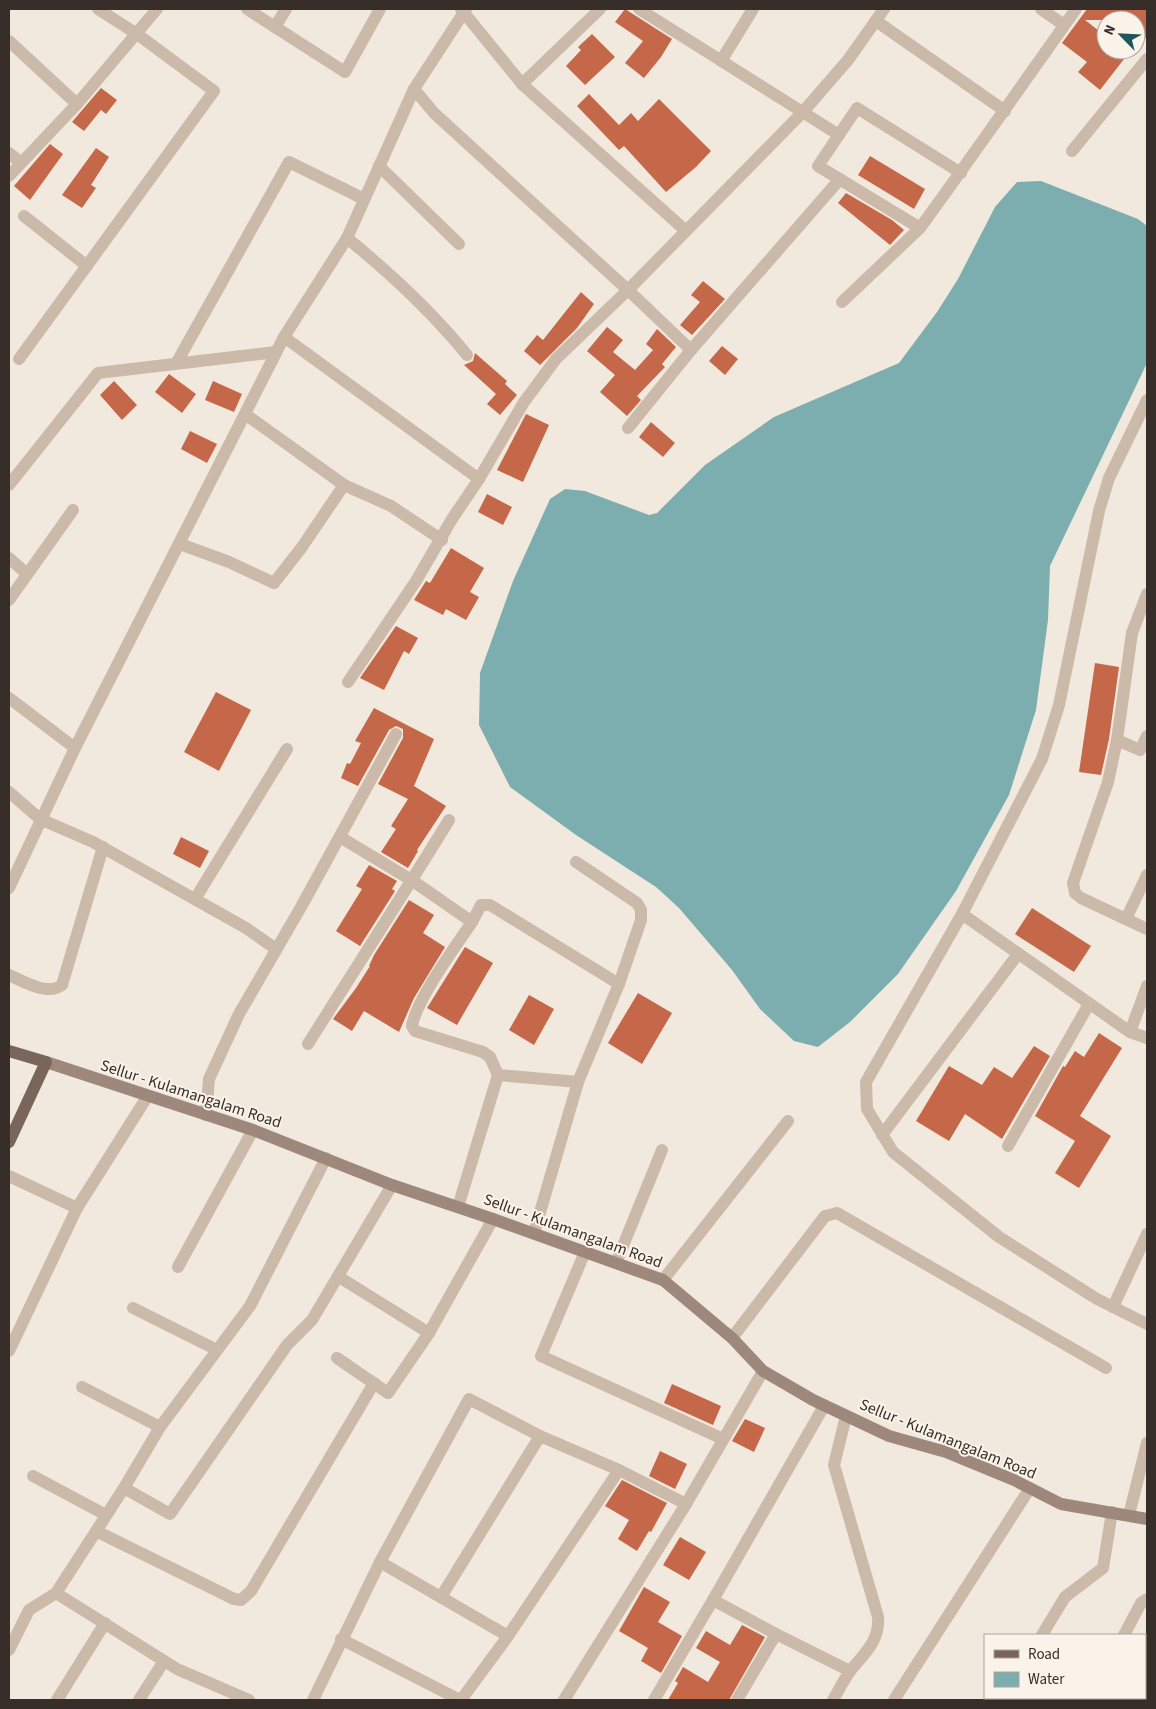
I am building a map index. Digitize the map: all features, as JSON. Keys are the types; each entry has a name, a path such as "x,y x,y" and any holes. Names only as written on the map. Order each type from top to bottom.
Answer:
{"main road":[{"name":"Sellur - Kulamangalam Road","path":"9,1050 147,1097 253,1130 392,1186 493,1218 663,1280 732,1338 763,1371 824,1406 888,1436 946,1452 1030,1488 1061,1504 1147,1518"},
{"path":"9,1142 46,1062"}],"street":[{"path":"19,359 214,91 137,34 98,9"},
{"path":"9,176 20,162 77,104 156,9"},
{"path":"247,9 344,72 380,9"},
{"path":"275,27 286,9"},
{"path":"522,84 600,9"},
{"path":"638,9 839,135"},
{"path":"721,61 753,9"},
{"path":"348,682 442,540 452,519 479,479 524,402 556,360 628,290 802,112 848,60 884,9"},
{"path":"1040,9 1064,25"},
{"path":"842,302 920,228 1076,9"},
{"path":"9,888 75,748 276,352 346,238 414,89 464,10 522,84 686,231"},
{"path":"876,21 1005,111"},
{"path":"9,41 77,104"},
{"path":"1072,151 1147,59"},
{"path":"414,89 434,114 628,290 691,350"},
{"path":"920,228 818,166 857,108 960,173"},
{"path":"9,153 20,162"},
{"path":"177,362 289,162 364,199"},
{"path":"379,166 459,244"},
{"path":"628,428 691,350 840,179"},
{"path":"24,216 87,266"},
{"path":"346,238 367,255 446,330 467,355"},
{"path":"284,337 479,479"},
{"path":"9,485 98,373 177,362 276,352"},
{"path":"1147,400 1109,478 1099,511 1059,704 1042,758 962,914 866,1082 867,1109 893,1152 999,1237 1113,1307 1147,1324"},
{"path":"245,414 344,485 391,506 442,540"},
{"path":"180,544 229,562 274,583 302,547 344,485"},
{"path":"9,600 73,510"},
{"path":"9,558 27,574"},
{"path":"1147,594 1132,632 1117,740 1108,782 1073,883 1075,893 1081,898 1147,929"},
{"path":"9,698 75,748"},
{"path":"206,1115 209,1079 239,1014 340,837 396,734"},
{"path":"1117,740 1140,750 1147,736"},
{"path":"196,900 287,750"},
{"path":"9,792 40,819 103,847 246,928 276,949"},
{"path":"308,1044 367,948 413,881 449,820"},
{"path":"340,837 413,881 472,922"},
{"path":"9,975 45,990 56,990 62,985 103,847"},
{"path":"534,1233 578,1082 619,984 641,920 641,910 638,902 576,862"},
{"path":"1126,919 1147,875"},
{"path":"458,1207 497,1071 490,1057 483,1052 415,1031 412,1026 413,1018 433,982 481,905 490,905 619,984"},
{"path":"962,914 1130,1032 1147,1038"},
{"path":"882,1135 1018,954"},
{"path":"1130,1032 1147,986"},
{"path":"1008,1146 1089,1004"},
{"path":"497,1071 578,1082"},
{"path":"9,1351 77,1208 147,1097"},
{"path":"663,1280 788,1121"},
{"path":"178,1267 253,1130"},
{"path":"616,1263 662,1150"},
{"path":"9,1650 29,1610 56,1593 124,1488 160,1427 250,1306 326,1158"},
{"path":"9,1176 77,1208"},
{"path":"124,1488 170,1514 287,1345 312,1320 392,1186"},
{"path":"732,1338 825,1216 837,1213 1106,1368"},
{"path":"337,1358 388,1393 429,1333 493,1218"},
{"path":"1113,1307 1147,1234"},
{"path":"585,1252 541,1356 723,1439"},
{"path":"339,1277 429,1333"},
{"path":"133,1308 217,1350"},
{"path":"564,1700 686,1504 763,1371"},
{"path":"96,1531 234,1599 241,1600 251,1591 374,1383"},
{"path":"82,1387 160,1427"},
{"path":"313,1700 380,1562 469,1399 540,1436 618,1470 686,1504"},
{"path":"654,1700 824,1406"},
{"path":"833,1700 850,1672 875,1641 879,1626 834,1465 846,1416"},
{"path":"441,1597 540,1436"},
{"path":"1129,1515 1147,1443"},
{"path":"341,1639 460,1700 508,1636 618,1470"},
{"path":"33,1476 106,1515"},
{"path":"894,1700 1030,1488"},
{"path":"1043,1634 1064,1597 1103,1568 1112,1512"},
{"path":"380,1562 508,1636"},
{"path":"56,1593 177,1668 230,1696 249,1700"},
{"path":"1125,1634 1141,1604 1147,1599"},
{"path":"713,1600 850,1672"},
{"path":"57,1700 105,1623"},
{"path":"737,1700 776,1634"},
{"path":"139,1700 164,1660"}],"water":[{"path":"1041,181 1138,219 1147,226 1147,363 1050,566 1048,620 1036,710 1009,795 956,891 898,974 850,1022 818,1047 794,1041 760,1009 732,970 679,908 656,887 576,835 510,787 479,725 480,673 513,581 550,499 565,489 585,491 649,515 657,513 705,465 774,417 899,363 937,312 958,279 995,207 1017,182"}],"building":[{"path":"625,9 672,39 661,57 644,78 625,63 643,41 615,22"},
{"path":"1087,9 1147,9 1147,39 1146,10 1096,10 1096,20 1085,20 1096,29 1096,60 1123,60 1100,90 1078,72 1087,62 1062,43"},
{"path":"592,34 615,57 585,85 566,66 581,50 578,47"},
{"path":"101,88 117,100 106,114 101,110 84,131 72,122"},
{"path":"589,94 619,125 631,113 638,121 659,99 711,151 696,167 666,192 624,146 619,150 577,106"},
{"path":"50,144 63,154 30,200 14,186"},
{"path":"96,148 109,157 91,185 96,188 82,208 62,195"},
{"path":"870,156 925,189 914,209 858,175"},
{"path":"846,193 892,220 904,230 890,245 838,203"},
{"path":"703,281 725,299 692,335 680,325 700,302 691,295"},
{"path":"581,292 594,304 577,328 540,365 524,351 537,335 543,340"},
{"path":"607,327 623,340 613,352 635,370 653,350 646,344 657,329 676,347 662,364 665,367 637,396 641,400 627,416 600,392 615,375 587,351"},
{"path":"722,346 738,359 725,375 709,361"},
{"path":"475,353 507,381 505,384 517,395 500,415 487,404 496,394 464,365 473,361"},
{"path":"169,374 196,394 182,413 155,392"},
{"path":"114,381 137,405 122,420 100,395"},
{"path":"213,381 242,394 234,412 205,400"},
{"path":"526,414 549,425 523,482 497,470"},
{"path":"651,422 675,443 663,457 639,437"},
{"path":"190,431 217,444 207,463 181,449"},
{"path":"487,494 512,507 503,525 478,512"},
{"path":"451,548 484,568 470,592 479,597 466,620 446,609 443,615 414,600 426,581 430,583"},
{"path":"396,626 418,638 409,654 404,651 384,690 360,678"},
{"path":"1095,663 1119,667 1109,739 1101,775 1079,772"},
{"path":"216,692 251,710 219,771 184,752"},
{"path":"374,708 434,739 414,786 446,806 417,850 408,868 381,852 396,829 391,826 408,799 378,784 403,738 403,729 396,726 389,730 358,786 341,778 347,763 350,764 361,743 355,741"},
{"path":"181,837 209,851 200,868 173,854"},
{"path":"369,865 397,881 392,889 395,891 360,946 336,931 362,889 356,886"},
{"path":"409,900 434,915 423,933 445,947 414,998 399,1032 364,1011 352,1031 333,1019 356,988 370,966 374,955"},
{"path":"1032,908 1091,946 1074,972 1015,934"},
{"path":"465,947 493,963 457,1025 427,1008"},
{"path":"638,993 672,1013 642,1064 608,1043"},
{"path":"529,995 554,1009 534,1045 509,1030"},
{"path":"1099,1033 1122,1048 1080,1116 1111,1136 1079,1188 1055,1173 1075,1141 1035,1116 1063,1066 1065,1067 1075,1051 1084,1057"},
{"path":"1034,1046 1050,1056 1002,1139 965,1114 949,1141 916,1121 949,1066 982,1085 994,1067 1012,1078"},
{"path":"672,1384 721,1406 713,1425 664,1403"},
{"path":"745,1419 765,1428 754,1452 732,1441"},
{"path":"660,1451 687,1464 675,1489 649,1476"},
{"path":"622,1480 667,1503 651,1532 649,1531 637,1551 618,1539 629,1520 605,1506"},
{"path":"680,1537 706,1552 689,1580 663,1565"},
{"path":"644,1587 670,1602 658,1622 682,1636 661,1673 641,1661 648,1648 619,1631"},
{"path":"742,1625 765,1637 729,1700 668,1700 678,1683 675,1681 683,1667 708,1682 720,1662 696,1648 706,1631 730,1645"}]}
